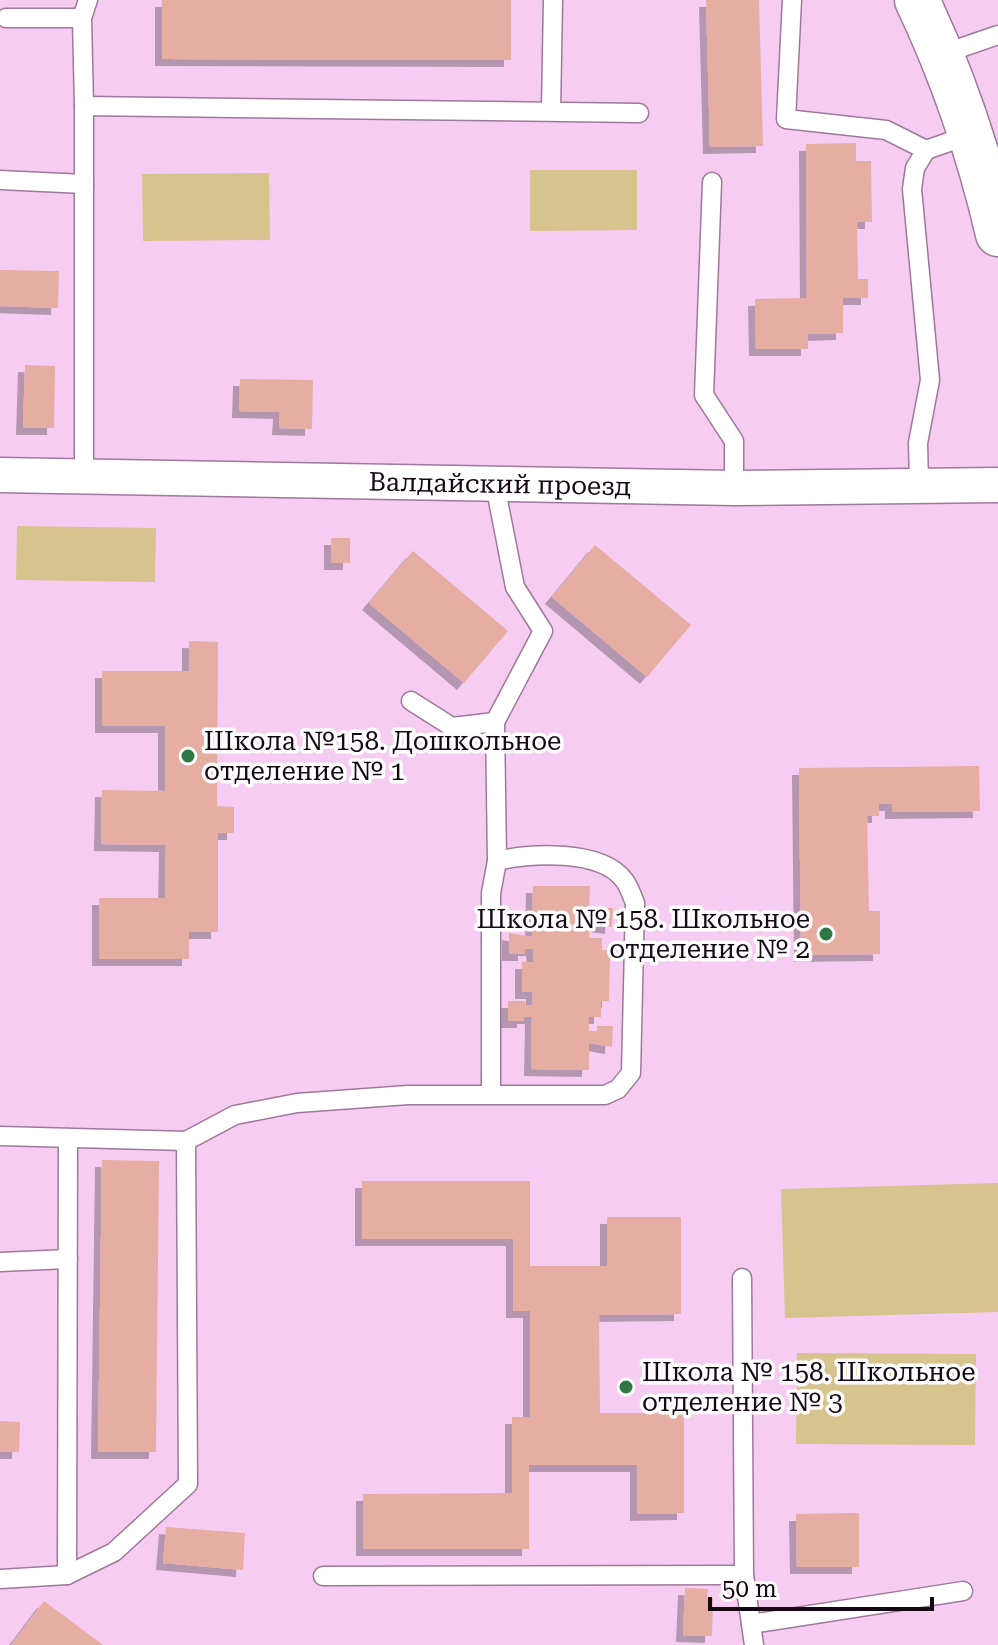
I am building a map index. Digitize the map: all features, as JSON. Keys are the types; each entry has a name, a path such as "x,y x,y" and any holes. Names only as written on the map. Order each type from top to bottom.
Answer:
{"street":[{"path":"917,0 943,54 972,134 998,234"},
{"name":"Валдайский проезд","path":"0,475 734,488 998,485"}],"lane":[{"path":"84,477 82,18 88,0"},
{"path":"551,111 553,0"},
{"path":"792,0 786,119 886,130 926,150"},
{"path":"6,18 82,18"},
{"path":"943,54 998,35"},
{"path":"84,106 639,113"},
{"path":"919,484 918,443 930,380 912,189 915,168 926,150 972,134"},
{"path":"0,180 84,184"},
{"path":"712,182 704,395 734,441 734,488"},
{"path":"491,1095 491,893 497,861 495,722 543,631 515,587 495,485"},
{"path":"411,701 452,727 495,722"},
{"path":"0,1136 186,1141 235,1115 297,1103 408,1095 605,1095 618,1089 631,1073 632,1057 635,903 624,878 581,857 515,857 497,861"},
{"path":"67,1575 68,1138"},
{"path":"0,1579 67,1575 114,1552 188,1484 186,1141"},
{"path":"0,1262 68,1259"},
{"path":"742,1278 744,1575 754,1645"},
{"path":"323,1576 744,1575"},
{"path":"751,1624 963,1591"}],"shaded area":[{"path":"530,170 637,170 637,230 530,231"},
{"path":"269,173 270,240 143,241 142,174"},
{"path":"17,526 156,528 155,582 16,580"},
{"path":"998,1183 998,1312 785,1318 781,1189"},
{"path":"797,1353 976,1354 975,1445 796,1444"}],"building":[{"path":"162,0 511,0 511,60 162,59"},
{"path":"706,0 759,0 763,146 710,147"},
{"path":"856,143 856,161 871,161 872,222 857,222 858,279 868,279 868,298 843,298 843,333 808,334 808,349 756,349 755,299 807,298 806,144"},
{"path":"0,270 59,271 58,308 0,306"},
{"path":"25,365 55,366 54,428 23,428"},
{"path":"240,379 313,380 312,429 279,428 280,412 239,411"},
{"path":"331,538 350,538 350,563 331,563"},
{"path":"595,545 691,625 647,677 552,597"},
{"path":"413,551 508,631 464,683 369,603"},
{"path":"189,641 218,642 217,806 234,807 234,833 218,833 218,932 189,932 189,959 99,959 99,898 165,898 166,845 101,844 102,790 165,791 165,726 102,726 102,671 189,671"},
{"path":"979,766 980,811 892,812 892,804 879,804 879,816 867,816 869,911 880,911 880,954 801,955 799,768"},
{"path":"533,886 590,886 589,912 597,912 597,908 613,908 612,927 589,924 589,938 602,938 602,950 610,950 609,1001 601,1001 601,1017 589,1017 589,1031 597,1031 597,1026 613,1026 612,1047 589,1043 589,1070 531,1069 532,1017 524,1017 524,1021 508,1021 508,1001 525,1001 525,1005 532,1005 533,992 522,992 522,962 534,962 533,949 525,949 525,954 509,954 509,933 532,937"},
{"path":"102,1160 159,1161 156,1452 98,1452"},
{"path":"362,1181 530,1181 530,1266 607,1266 607,1217 681,1217 681,1314 599,1315 600,1413 684,1413 684,1513 637,1514 637,1465 529,1465 529,1549 363,1549 363,1494 512,1493 512,1417 530,1417 530,1311 513,1311 513,1239 362,1239"},
{"path":"0,1421 20,1422 19,1452 0,1452"},
{"path":"859,1513 859,1567 797,1567 796,1514"},
{"path":"166,1527 245,1533 243,1570 163,1563"},
{"path":"685,1588 708,1589 707,1598 713,1598 712,1636 683,1635"},
{"path":"44,1601 103,1645 11,1645"}],"place":[{"name":"Школа №158. Дошкольное отделение № 1","path":"188,756"},
{"name":"Школа № 158. Школьное отделение № 2","path":"826,934"},
{"name":"Школа № 158. Школьное отделение № 3","path":"626,1387"}]}
